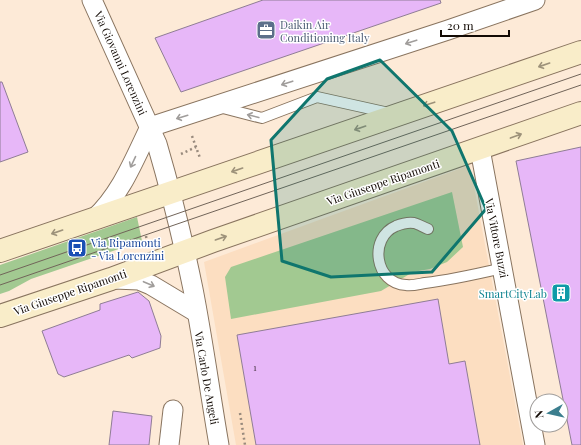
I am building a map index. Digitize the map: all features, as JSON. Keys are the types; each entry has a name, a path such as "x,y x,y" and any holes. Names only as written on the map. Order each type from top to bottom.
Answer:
{"street":[{"name":"Via Giovanni Lorenzini","path":"92,0 157,144 171,193"},
{"path":"150,127 536,0"},
{"path":"0,251 581,52"},
{"name":"Via Giuseppe Ripamonti","path":"0,316 110,279 185,251 581,113"},
{"name":"Via Giovanni Lorenzini","path":"94,219 104,210 128,174 150,127"},
{"name":"Via Vittore Buzzi","path":"480,149 535,445"},
{"path":"171,193 185,251"},
{"name":"Via Carlo De Angeli","path":"185,251 218,445"},
{"path":"110,279 140,280 196,312"},
{"path":"169,445 172,410"}],"lane":[{"path":"215,106 262,118 317,97 397,115"},
{"path":"428,229 414,223 406,223 390,229 383,236 379,245 377,257 380,267 386,276 395,282 406,286 435,282 502,268"}],"path":[{"path":"190,133 200,158"},
{"path":"181,154 196,147"},
{"path":"240,413 245,445"}],"highlighted area":[{"path":"380,60 452,131 486,209 432,272 331,277 282,261 271,140 327,79"}],"shaded area":[{"path":"470,165 523,445 236,445 204,262"}],"green space":[{"path":"452,192 463,247 447,262 430,269 413,272 381,291 231,319 225,277 231,267"},
{"path":"137,217 142,241 31,279 9,291 0,294 0,265"}],"building":[{"path":"263,0 440,0 441,3 181,92 155,38"},
{"path":"0,82 2,82 28,152 0,162"},
{"name":"SmartCityLab","path":"581,147 581,445 572,445 569,430 569,393 562,393 516,161"},
{"path":"138,292 149,301 161,336 160,348 132,358 129,355 64,377 58,374 42,331 100,310 100,304"},
{"path":"438,299 449,364 465,361 480,445 256,445 237,335"},
{"path":"113,411 152,416 149,445 109,445"}],"tram line":[{"path":"0,275 581,74"},
{"path":"0,285 581,85"}],"place":[{"name":"Daikin Air Conditioning Italy","path":"266,30"},
{"name":"Via Ripamonti - Via Lorenzini","path":"77,248"},
{"name":"SmartCityLab","path":"561,293"}]}
